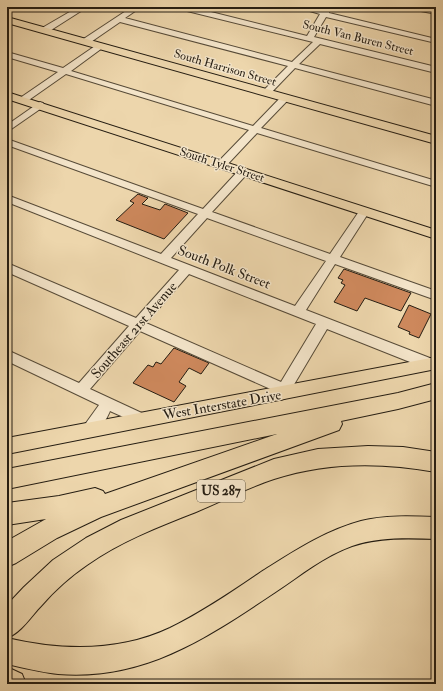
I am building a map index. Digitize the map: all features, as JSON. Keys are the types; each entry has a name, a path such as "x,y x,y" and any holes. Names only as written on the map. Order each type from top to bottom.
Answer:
{"highway":[{"path":"7,479 398,401 436,391"},
{"path":"7,555 43,532 124,497 398,401"},
{"name":"US 287","path":"7,625 30,597 71,562 98,544 128,528 263,474 300,462 348,455 386,456 436,462"},
{"path":"7,514 59,508 186,476"},
{"path":"7,651 55,661 86,662 116,658 148,651 202,625 331,543 354,534 377,530 405,527 436,528"},
{"path":"7,681 12,684"}],"main road":[{"name":"South Harrison Street","path":"7,20 436,140"},
{"name":"South Tyler Street","path":"7,94 436,235"},
{"name":"West Interstate Drive","path":"7,446 283,391 433,364"}],"street":[{"path":"45,30 77,11 76,7"},
{"path":"86,42 137,7"},
{"name":"South Van Buren Street","path":"182,7 436,70"},
{"path":"300,7 326,11 436,41"},
{"path":"414,7 436,12"},
{"path":"266,93 293,65 314,40 326,11"},
{"path":"119,19 436,103"},
{"path":"23,100 101,46"},
{"path":"7,54 436,184"},
{"path":"221,164 285,98"},
{"path":"7,129 40,105"},
{"path":"7,142 436,296"},
{"path":"163,259 243,172"},
{"name":"South Polk Street","path":"7,198 433,364"},
{"path":"298,312 364,212"},
{"path":"7,267 138,324 283,391 324,322"},
{"name":"Southeast 21st Avenue","path":"80,391 187,268"},
{"path":"7,355 106,404 141,419"},
{"path":"88,430 103,412 106,404"}],"building":[{"path":"138,194 148,198 142,204 160,210 165,204 188,213 164,239 116,220 134,203 130,201"},
{"path":"344,269 411,293 401,311 365,298 357,311 334,302 345,285 341,283 343,280 338,278"},
{"path":"409,305 431,314 419,338 398,327"},
{"path":"174,348 209,363 201,374 189,368 179,382 186,386 174,402 133,383 148,365 153,367 156,362 161,364"}]}
